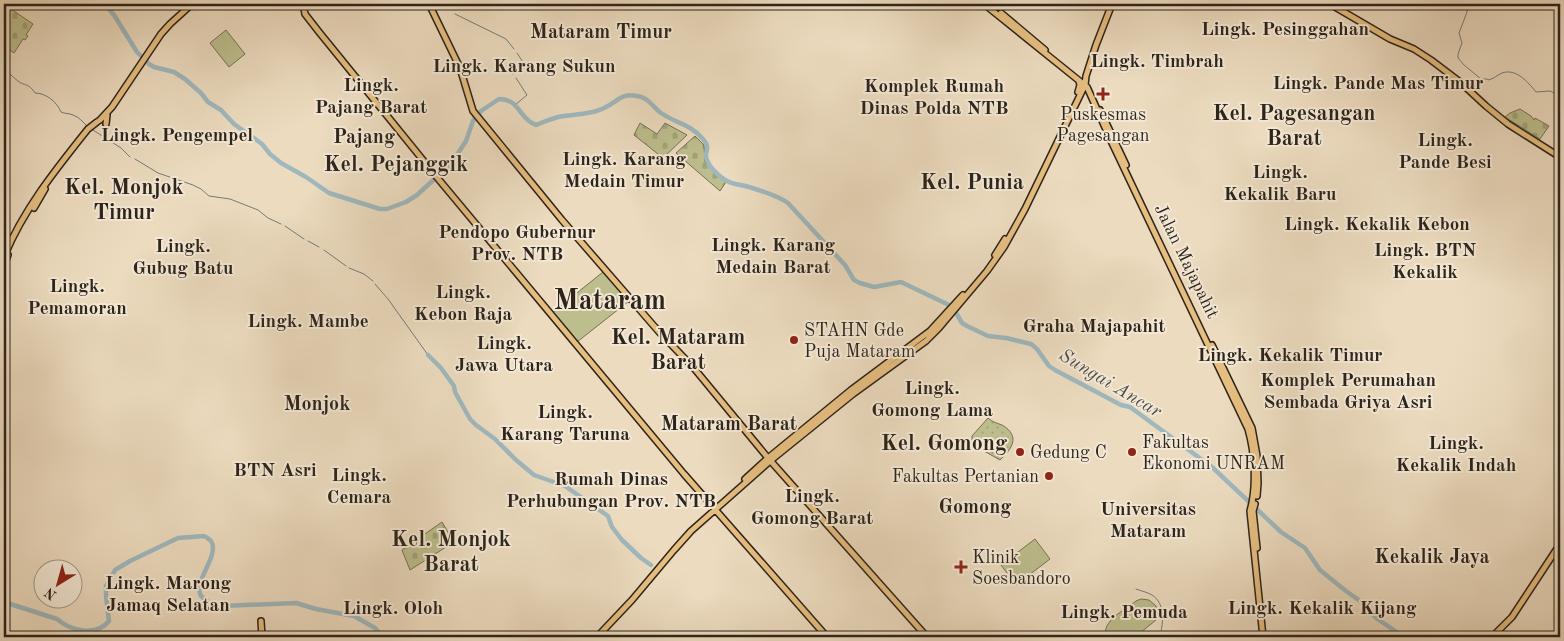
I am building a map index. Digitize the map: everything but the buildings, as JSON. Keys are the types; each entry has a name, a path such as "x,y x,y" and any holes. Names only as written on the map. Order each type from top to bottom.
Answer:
{"main road":[{"path":"106,124 105,119 108,112 148,53 170,24 192,4"},
{"path":"304,4 305,14 440,181 714,509 827,637"},
{"path":"429,4 460,68 473,111 481,122 562,220 660,333 693,367 769,459 927,637"},
{"path":"984,4 1024,35"},
{"path":"989,4 1091,97"},
{"path":"597,637 632,600 690,528 877,369 930,331 947,316 977,281 1024,208 1081,86 1112,4"},
{"path":"1330,4 1390,39 1414,49 1432,60 1508,124 1560,157"},
{"name":"Jalan Majapahit","path":"1081,86 1091,97 1137,192 1243,414 1252,441 1254,483 1252,511 1264,637"},
{"name":"Jalan Majapahit","path":"1081,86 1090,89 1134,186"},
{"path":"96,122 97,118 116,100"},
{"path":"4,257 14,235 40,191 84,134 108,112"},
{"path":"38,183 47,182"},
{"path":"4,266 15,239 46,188 47,182"},
{"path":"1496,637 1516,615 1560,544"},
{"path":"1492,637 1512,617 1560,549"},
{"path":"592,637 656,569"},
{"path":"261,622 262,637"}],"green space":[{"path":"11,9 33,24 26,35 28,36 25,40 23,39 14,53 4,46 4,19"},
{"path":"226,30 245,54 229,67 210,43"},
{"path":"1520,109 1534,120 1535,118 1549,126 1540,139 1505,117"},
{"path":"640,123 657,134 665,123 687,135 663,158 634,135"},
{"path":"695,136 704,145 705,162 726,182 720,191 676,153"},
{"path":"603,272 629,301 577,342 552,313"},
{"path":"988,418 1008,429 1013,438 1011,447 1000,460 977,447 972,441 972,436"},
{"path":"442,522 454,542 410,570 402,550"},
{"path":"1035,539 1050,559 1016,585 1001,565"},
{"path":"1141,599 1149,600 1156,606 1158,613 1156,620 1135,637 1106,637 1105,631 1110,621 1120,612"}],"waterway":[{"name":"Sungai Ancar","path":"105,4 137,52 149,64 174,72 185,79 208,102 221,110 234,124 262,144 281,163 329,193 380,209 387,209 406,202 417,195 451,164 466,141 473,121 481,111 499,99 511,102 530,122 536,125 558,117 595,112 627,96 632,95 645,98 658,111 693,130 706,142 708,162 724,180 769,194 788,203 845,265 854,280 874,287 901,282 947,304 955,311 962,323 967,326 988,336 1031,344 1049,366 1055,370 1121,405 1130,407 1212,467 1281,532 1305,548 1320,570 1360,601 1376,618 1404,637"},
{"path":"1467,4 1467,12 1459,33 1462,43 1458,58 1464,65 1481,79 1488,80 1502,73 1512,72 1525,80 1536,92 1550,91 1560,96"},
{"path":"455,14 506,39 514,49"},
{"path":"513,74 526,67 517,53"},
{"path":"4,70 20,83 29,86 35,93 51,99 61,112 72,114 87,126"},
{"path":"515,105 527,95 516,78"},
{"path":"93,130 121,148 130,157"},
{"path":"135,159 158,173 193,185 209,196 230,199 258,210 268,218 281,224"},
{"path":"285,226 304,239"},
{"path":"308,241 319,247"},
{"path":"324,250 346,266"},
{"path":"349,268 364,274 373,281"},
{"path":"375,284 428,355"},
{"path":"428,355 441,368 454,386 455,392 470,419 476,425 495,439 534,475 565,486 608,516 612,527 622,540 651,565"},
{"path":"4,602 57,619 69,627 91,631 104,626 109,621 106,586 115,570 178,538 204,536 211,541 213,552 199,589 201,596 211,604 222,606 296,603 354,616 375,628 383,637"},
{"path":"1136,589 1152,595 1160,603 1162,614 1160,637"}],"place":[{"name":"Puskesmas Pagesangan","path":"1103,94"},
{"name":"STAHN Gde Puja Mataram","path":"794,340"},
{"name":"Gedung C","path":"1020,452"},
{"name":"Fakultas Ekonomi UNRAM","path":"1132,452"},
{"name":"Fakultas Pertanian","path":"1049,476"},
{"name":"Klinik Soesbandoro","path":"961,567"}],"district":[{"name":"Lingk. Pesinggahan","path":"1285,28"},
{"name":"Mataram Timur","path":"601,31"},
{"name":"Lingk. Timbrah","path":"1157,60"},
{"name":"Lingk. Karang Sukun","path":"524,65"},
{"name":"Lingk. Pande Mas Timur","path":"1378,82"},
{"name":"Lingk. Pajang Barat","path":"371,95"},
{"name":"Komplek Rumah Dinas Polda NTB","path":"934,96"},
{"name":"Kel. Pagesangan Barat","path":"1294,124"},
{"name":"Lingk. Pengempel","path":"177,134"},
{"name":"Pajang","path":"364,136"},
{"name":"Lingk. Pande Besi","path":"1445,150"},
{"name":"Kel. Pejanggik","path":"396,163"},
{"name":"Lingk. Karang Medain Timur","path":"624,169"},
{"name":"Kel. Punia","path":"972,181"},
{"name":"Lingk. Kekalik Baru","path":"1280,182"},
{"name":"Kel. Monjok Timur","path":"124,199"},
{"name":"Lingk. Kekalik Kebon","path":"1377,223"},
{"name":"Pendopo Gubernur Prov. NTB","path":"517,242"},
{"name":"Lingk. Karang Medain Barat","path":"773,255"},
{"name":"Lingk. Gubug Batu","path":"183,256"},
{"name":"Lingk. BTN Kekalik","path":"1425,260"},
{"name":"Lingk. Pemamoran","path":"77,296"},
{"name":"Mataram","path":"610,299"},
{"name":"Lingk. Kebon Raja","path":"463,302"},
{"name":"Lingk. Mambe","path":"308,320"},
{"name":"Graha Majapahit","path":"1094,325"},
{"name":"Kel. Mataram Barat","path":"678,348"},
{"name":"Lingk. Jawa Utara","path":"504,353"},
{"name":"Lingk. Kekalik Timur","path":"1290,354"},
{"name":"Komplek Perumahan Sembada Griya Asri","path":"1348,390"},
{"name":"Lingk. Gomong Lama","path":"932,398"},
{"name":"Monjok","path":"317,403"},
{"name":"Lingk. Karang Taruna","path":"565,422"},
{"name":"Mataram Barat","path":"729,423"},
{"name":"Kel. Gomong","path":"944,442"},
{"name":"Lingk. Kekalik Indah","path":"1456,453"},
{"name":"BTN Asri","path":"275,469"},
{"name":"Lingk. Cemara","path":"359,485"},
{"name":"Rumah Dinas Perhubungan Prov. NTB","path":"611,489"},
{"name":"Lingk. Gomong Barat","path":"812,506"},
{"name":"Gomong","path":"975,506"},
{"name":"Universitas Mataram","path":"1148,519"},
{"name":"Kel. Monjok Barat","path":"451,550"},
{"name":"Kekalik Jaya","path":"1432,556"},
{"name":"Lingk. Marong Jamaq Selatan","path":"168,593"},
{"name":"Lingk. Oloh","path":"393,607"},
{"name":"Lingk. Kekalik Kijang","path":"1322,607"},
{"name":"Lingk. Pemuda","path":"1124,611"}]}
